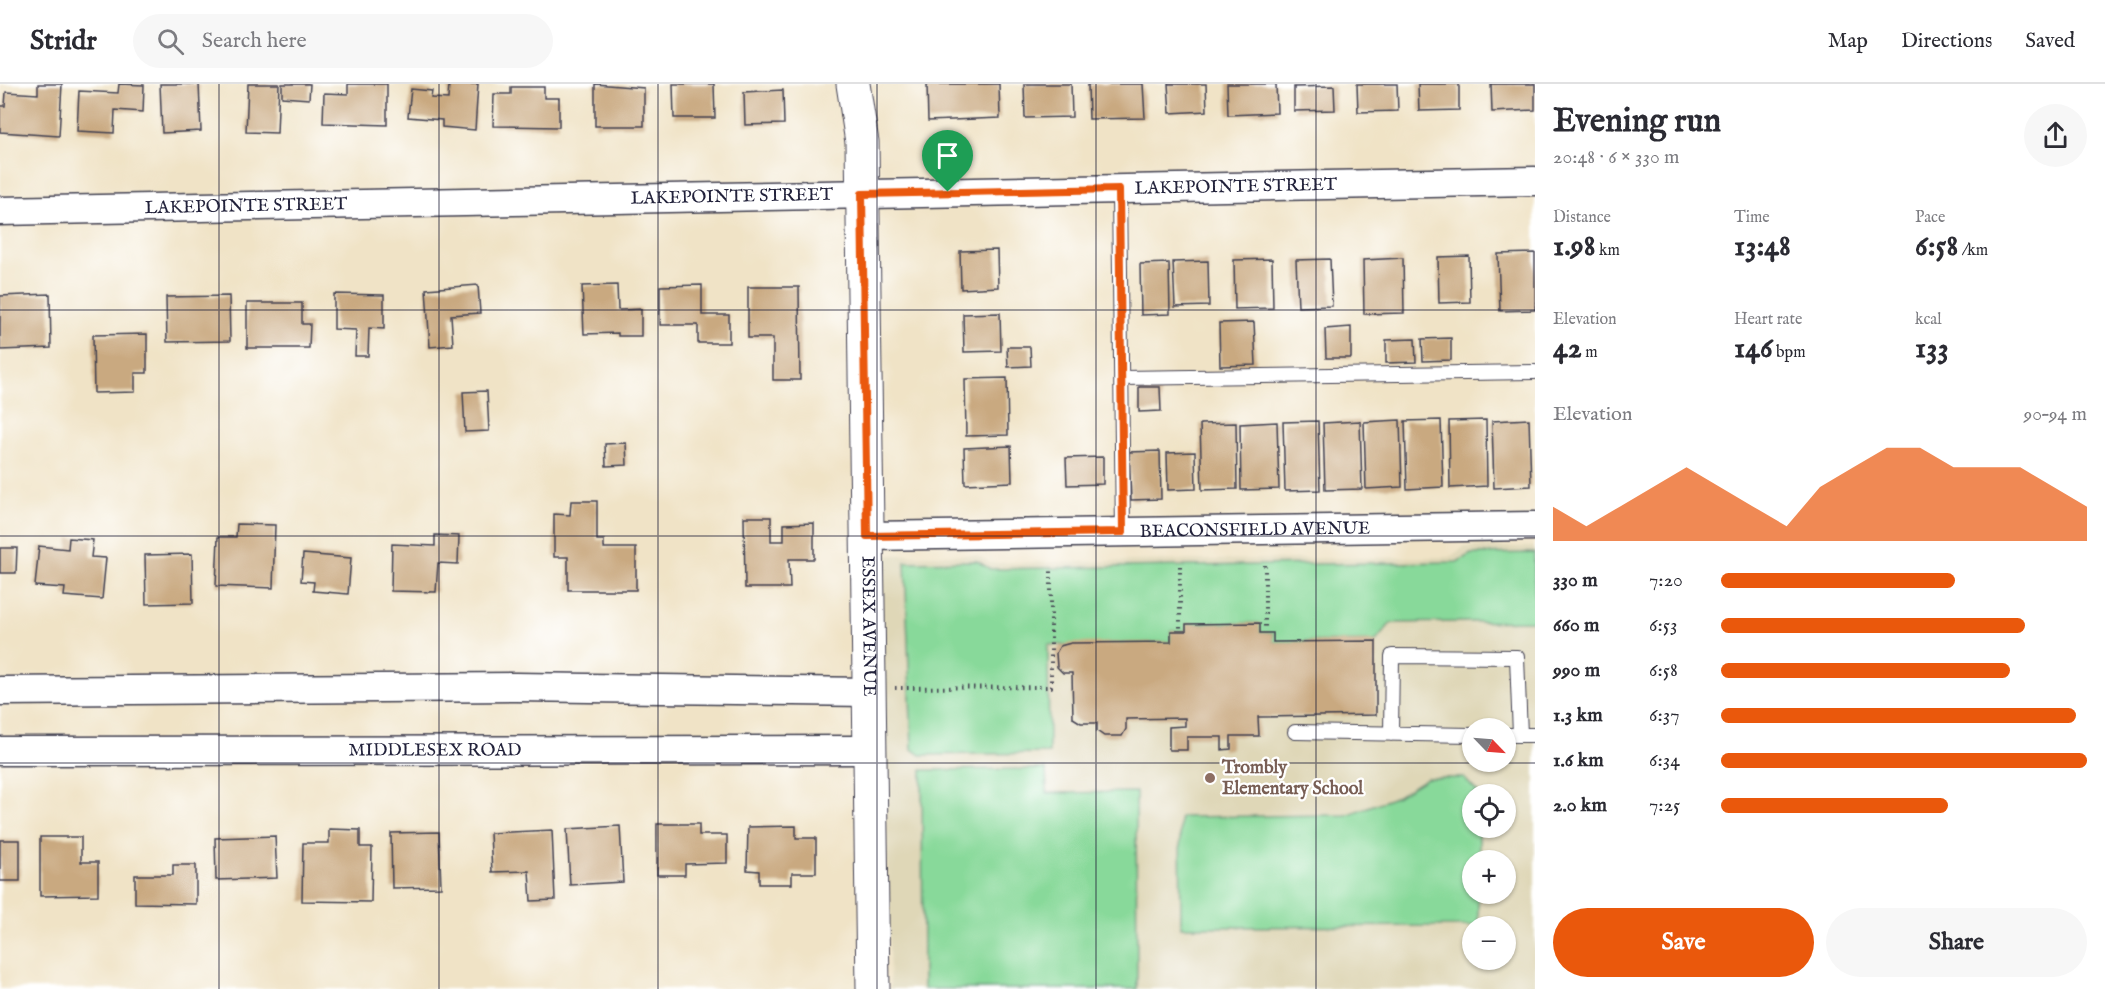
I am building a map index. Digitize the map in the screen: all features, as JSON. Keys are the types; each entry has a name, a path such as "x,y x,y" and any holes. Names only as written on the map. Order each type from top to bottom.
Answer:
{"street":[{"name":"ESSEX AVENUE","path":"853,84 862,142 867,536 877,690 869,750 873,989"},
{"name":"LAKEPOINTE STREET","path":"0,211 1535,181"},
{"name":"BEACONSFIELD AVENUE","path":"867,536 1535,526"},
{"path":"0,691 516,687 877,690"},
{"name":"MIDDLESEX ROAD","path":"0,751 869,750"}],"lane":[{"path":"1119,189 1123,532"},
{"path":"1122,378 1535,372"},
{"path":"1391,734 1392,656 1517,657 1514,718"},
{"path":"1295,732 1462,735"},
{"path":"1516,735 1535,735"}],"path":[{"path":"1265,565 1265,629"},
{"path":"1180,566 1180,628"},
{"path":"877,690 1051,687 1051,568"}],"shaded area":[{"name":"Trombly Elementary School","path":"1464,547 1535,547 1535,989 890,989 881,561 886,555 976,555 991,563 1450,557"}],"green space":[{"path":"1534,553 1535,621 1391,623 1376,641 1273,642 1273,633 1260,633 1259,623 1187,624 1186,631 1171,631 1171,642 1048,645 1049,753 920,755 912,749 905,562 977,561 990,569 1457,562 1471,554"},
{"path":"1046,769 1047,793 1136,792 1137,989 923,989 922,770"},
{"path":"1427,778 1464,778 1470,784 1462,784 1462,838 1479,838 1479,850 1462,850 1462,904 1478,904 1478,916 1462,916 1462,926 1181,927 1180,817 1346,815 1398,796"}],"building":[{"path":"38,84 62,84 59,136 0,132 0,106 5,106 6,92 38,94"},
{"path":"119,84 144,85 143,112 115,110 114,133 77,131 79,91 118,93"},
{"path":"160,84 199,84 201,131 162,133"},
{"path":"248,84 279,84 277,133 246,132"},
{"path":"282,84 310,84 309,99 282,97"},
{"path":"348,84 387,84 387,125 323,123 324,93 348,94"},
{"path":"449,84 478,84 475,130 442,127 442,120 408,117 411,89 432,91 431,98 448,99"},
{"path":"595,84 644,88 644,126 595,126"},
{"path":"673,84 714,84 715,118 674,118"},
{"path":"927,84 999,84 1000,118 928,121"},
{"path":"1024,84 1071,84 1072,117 1025,118"},
{"path":"1088,84 1143,84 1145,118 1089,119"},
{"path":"1168,84 1206,84 1207,111 1170,113"},
{"path":"1227,84 1276,84 1277,113 1228,115"},
{"path":"1357,84 1397,84 1398,111 1358,112"},
{"path":"1418,84 1459,84 1459,110 1419,111"},
{"path":"1491,84 1535,84 1535,110 1492,112"},
{"path":"1334,86 1335,110 1294,111 1294,87"},
{"path":"511,87 544,87 544,98 559,98 559,127 493,126 494,94 511,94"},
{"path":"783,90 784,124 745,125 744,92"},
{"path":"997,250 998,287 961,289 960,251"},
{"path":"1535,253 1535,310 1500,311 1498,254"},
{"path":"1469,256 1470,302 1439,303 1438,257"},
{"path":"1403,258 1404,313 1364,314 1363,260"},
{"path":"1272,259 1273,308 1235,309 1234,260"},
{"path":"1330,259 1332,306 1298,307 1296,260"},
{"path":"1208,261 1209,306 1175,307 1173,262"},
{"path":"1169,263 1170,314 1141,315 1140,264"},
{"path":"478,285 480,313 451,315 453,345 430,347 426,289"},
{"path":"617,285 618,310 641,309 641,336 618,336 618,333 584,334 582,286"},
{"path":"702,285 702,315 729,315 729,343 698,343 698,325 660,325 660,286"},
{"path":"748,287 799,287 800,380 773,380 773,338 748,338"},
{"path":"50,294 51,348 0,350 0,296"},
{"path":"334,294 384,295 384,329 369,328 368,356 355,356 356,330 334,329"},
{"path":"229,296 230,341 167,342 166,297"},
{"path":"247,303 302,303 302,324 310,324 309,348 247,348"},
{"path":"1000,313 1001,351 964,352 963,314"},
{"path":"1254,322 1256,365 1220,366 1219,323"},
{"path":"1351,327 1351,358 1326,358 1325,329"},
{"path":"147,334 147,373 135,373 135,392 94,393 93,335"},
{"path":"1451,338 1451,360 1423,361 1422,339"},
{"path":"1415,339 1416,362 1386,363 1386,340"},
{"path":"1007,347 1030,347 1031,366 1008,367"},
{"path":"1007,378 1008,435 966,436 965,379"},
{"path":"1139,387 1160,387 1161,411 1139,412"},
{"path":"487,391 489,431 465,432 463,392"},
{"path":"1529,419 1531,486 1494,488 1492,421"},
{"path":"1400,420 1402,487 1366,489 1364,422"},
{"path":"1441,420 1443,487 1407,489 1405,421"},
{"path":"1486,420 1487,486 1450,488 1449,421"},
{"path":"1318,421 1320,490 1285,491 1283,422"},
{"path":"1360,421 1362,489 1325,490 1323,423"},
{"path":"1277,422 1279,489 1241,490 1240,424"},
{"path":"1236,423 1237,489 1202,490 1200,424"},
{"path":"626,443 627,465 606,466 605,444"},
{"path":"1011,446 1012,482 965,484 964,448"},
{"path":"1160,451 1161,499 1131,500 1129,452"},
{"path":"1195,452 1196,489 1168,490 1167,453"},
{"path":"1103,457 1103,484 1067,485 1066,458"},
{"path":"571,501 597,501 597,540 604,540 604,548 636,548 636,590 568,590 568,557 554,557 554,514 570,515"},
{"path":"744,517 771,517 771,541 784,541 784,524 814,523 814,559 789,559 790,588 745,588"},
{"path":"237,524 275,525 273,588 216,586 218,537 236,537"},
{"path":"435,535 459,536 458,564 438,563 436,592 391,591 392,544 435,546"},
{"path":"69,538 93,540 91,557 106,558 102,599 64,596 65,588 35,586 39,546 68,549"},
{"path":"0,548 17,548 16,573 0,573"},
{"path":"192,554 193,603 146,604 145,555"},
{"path":"303,554 351,558 348,594 313,591 314,582 301,581"},
{"name":"Trombly Elementary School","path":"1260,623 1260,633 1273,633 1273,642 1376,641 1376,715 1258,717 1259,736 1231,736 1231,749 1222,750 1222,737 1187,737 1187,750 1169,750 1169,727 1185,726 1185,718 1126,719 1126,729 1122,736 1104,736 1097,731 1097,723 1081,723 1073,718 1072,673 1063,673 1057,667 1056,653 1060,646 1071,643 1171,642 1171,631 1186,631 1186,624"},
{"path":"657,824 699,824 699,835 727,835 727,863 685,864 685,875 657,875"},
{"path":"620,826 623,882 570,885 567,829"},
{"path":"796,826 796,838 816,838 816,873 792,873 792,884 759,884 759,871 747,870 748,827"},
{"path":"329,829 360,830 360,847 372,847 371,902 302,901 303,843 329,843"},
{"path":"552,830 555,900 531,901 529,871 492,872 490,833"},
{"path":"439,832 441,887 392,888 391,833"},
{"path":"275,836 277,878 216,880 215,838"},
{"path":"40,837 81,837 81,862 98,862 98,895 40,896"},
{"path":"0,840 20,840 20,881 0,881"},
{"path":"173,865 196,865 196,904 135,903 135,875 173,875"}],"place":[{"name":"Trombly Elementary School","path":"1210,778"}],"route":[{"path":"1119,189 1123,532 867,536 862,194 948,192 1119,189"}]}
